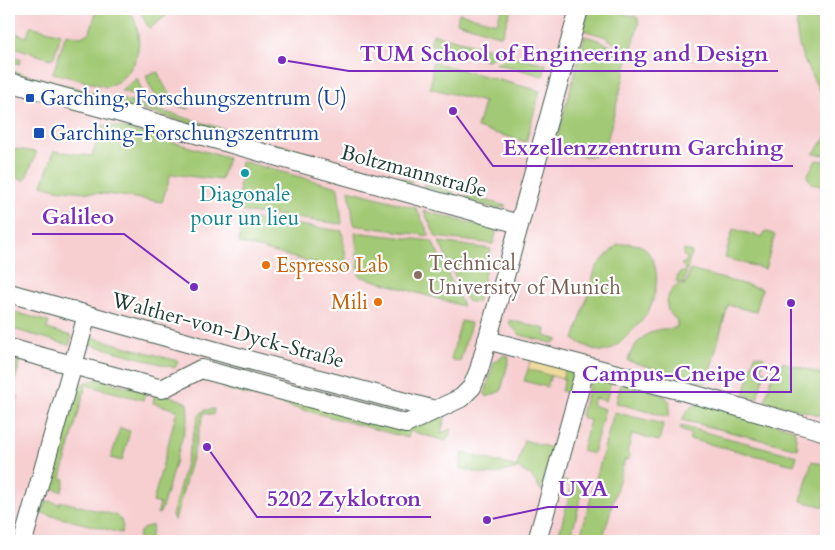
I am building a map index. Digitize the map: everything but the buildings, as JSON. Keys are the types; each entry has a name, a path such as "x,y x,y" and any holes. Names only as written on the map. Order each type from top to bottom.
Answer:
{"street":[{"path":"579,9 487,340 826,432"},
{"name":"Boltzmannstraße","path":"9,82 519,224"},
{"name":"Walther-von-Dyck-Straße","path":"9,293 435,410"},
{"path":"23,541 72,364 88,315"},
{"name":"Walther-von-Dyck-Straße","path":"9,348 162,389 201,369 406,424 454,403 468,392 475,381 487,340"},
{"path":"537,541 586,366"}],"shaded area":[{"name":"Technical University of Munich","path":"9,9 826,9 826,541 9,541"}],"green space":[{"path":"97,9 129,9 135,20 138,32 139,43 133,64 118,81 107,87 53,73 66,34 81,37 90,32"},
{"path":"139,9 167,13 167,15 150,28"},
{"path":"501,9 511,9 502,35 457,22 459,13 497,23"},
{"path":"589,9 606,9 637,17 639,23 632,49 613,43 606,37 583,30"},
{"path":"799,9 826,9 826,102 808,69 799,47 797,22"},
{"path":"30,26 61,34 54,57 50,59 14,47 10,56 21,59 19,64 9,61 9,31 27,37"},
{"path":"433,34 505,53 487,60 430,45"},
{"path":"585,36 603,42 629,56 605,149 594,155 581,156 554,149"},
{"path":"513,56 546,64 543,76 495,63"},
{"path":"432,62 540,91 526,142 477,128 484,102 430,88"},
{"path":"9,70 52,82 54,87 9,75"},
{"path":"158,72 170,94 190,109 167,103 156,96 146,75"},
{"path":"137,78 144,97 121,91"},
{"path":"58,83 97,94 96,99 61,90"},
{"path":"117,98 231,131 229,134 116,103"},
{"path":"103,125 121,127 228,158 221,180 171,174 162,202 55,189 42,185 54,151 92,156"},
{"path":"826,138 826,155 813,154"},
{"path":"273,143 338,161 338,165 272,146"},
{"path":"9,148 37,152 25,180 9,176"},
{"path":"816,160 826,161 826,188 811,183 807,176"},
{"path":"241,161 338,187 342,224 238,211"},
{"path":"354,165 412,181 411,184 353,169"},
{"path":"424,184 454,192 453,195 423,188"},
{"path":"349,190 416,208 430,236 354,225"},
{"path":"465,195 506,206 497,209 464,199"},
{"path":"424,211 497,230 493,244 436,237"},
{"path":"241,217 342,231 348,272 239,243"},
{"path":"733,229 763,237 765,231 775,235 765,269 725,258"},
{"path":"355,232 432,241 463,306 359,276"},
{"path":"439,242 491,249 477,303 467,301"},
{"path":"628,243 643,247 650,254 654,262 656,282 652,302 642,320 618,344 606,351 594,349 574,340 596,267 617,245"},
{"path":"684,250 692,252 683,284 676,281 679,273 684,272 685,268 681,264 686,262 687,258 683,255"},
{"path":"690,270 762,289 756,312 728,305 707,383 628,361 635,346 642,338 657,330 677,327 677,321 668,311 667,299 678,284 685,285"},
{"path":"9,310 49,322 47,329 72,336 69,345 9,328"},
{"path":"509,320 546,329 545,336 559,340 552,343 520,335 510,325"},
{"path":"461,321 471,323 460,362 451,359"},
{"path":"91,337 178,361 175,368 89,344"},
{"path":"504,355 508,356 509,359 501,391 487,397 485,394 494,362"},
{"path":"755,355 764,357 761,370 765,371 757,399 744,395"},
{"path":"9,356 21,360 13,387 18,397 10,424 9,424"},
{"path":"782,362 826,375 826,417 765,401 773,372 779,374"},
{"path":"566,367 574,375 572,393 561,391 565,380 562,379"},
{"path":"528,369 551,375 547,387 524,381"},
{"path":"598,376 612,379 606,401 595,398 592,405 605,409 593,454 582,451 590,420 583,418 581,414 591,380"},
{"path":"98,379 146,391 143,400 86,385 61,478 65,479 62,491 53,489 49,482 71,394 83,383"},
{"path":"220,381 411,427 430,423 446,414 441,433 452,429 446,441 410,431 408,438 225,389"},
{"path":"621,383 647,389 666,397 670,405 668,417 616,403"},
{"path":"155,393 171,396 187,403 188,418 163,505 160,513 157,514 160,504 153,502 177,410 153,403"},
{"path":"701,404 794,429 798,449 682,420 689,409"},
{"path":"214,409 213,415 204,413 175,521 172,516 198,417 204,410"},
{"path":"614,412 663,424 659,441 632,434 627,453 630,454 629,460 625,459 602,541 579,541"},
{"path":"681,426 797,456 794,465 689,439 691,434 680,430"},
{"path":"120,428 130,431 122,461 111,458"},
{"path":"524,440 552,448 541,491 531,477 517,468 516,470 488,474 459,467 463,453 517,467"},
{"path":"812,461 826,465 825,507 801,501"},
{"path":"561,480 584,485 570,541 557,541 572,486 560,482"},
{"path":"50,501 60,504 60,501 115,515 121,520 123,527 121,533 41,513 46,502"},
{"path":"149,526 153,526 149,541 140,541 141,538 138,537 140,533"}],"sand":[{"path":"531,358 566,367 562,379 528,369"}],"place":[{"name":"TUM School of Engineering and Design","path":"282,60"},
{"name":"Garching, Forschungszentrum (U)","path":"30,98"},
{"name":"Exzellenzzentrum Garching","path":"453,111"},
{"name":"Garching-Forschungszentrum","path":"39,133"},
{"name":"Diagonale pour un lieu","path":"245,173"},
{"name":"Espresso Lab","path":"266,265"},
{"name":"Technical University of Munich","path":"418,275"},
{"name":"Galileo","path":"194,287"},
{"name":"Mili","path":"378,302"},
{"name":"Campus-Cneipe C2","path":"791,303"},
{"name":"5202 Zyklotron","path":"207,447"},
{"name":"UYA","path":"487,520"}]}
